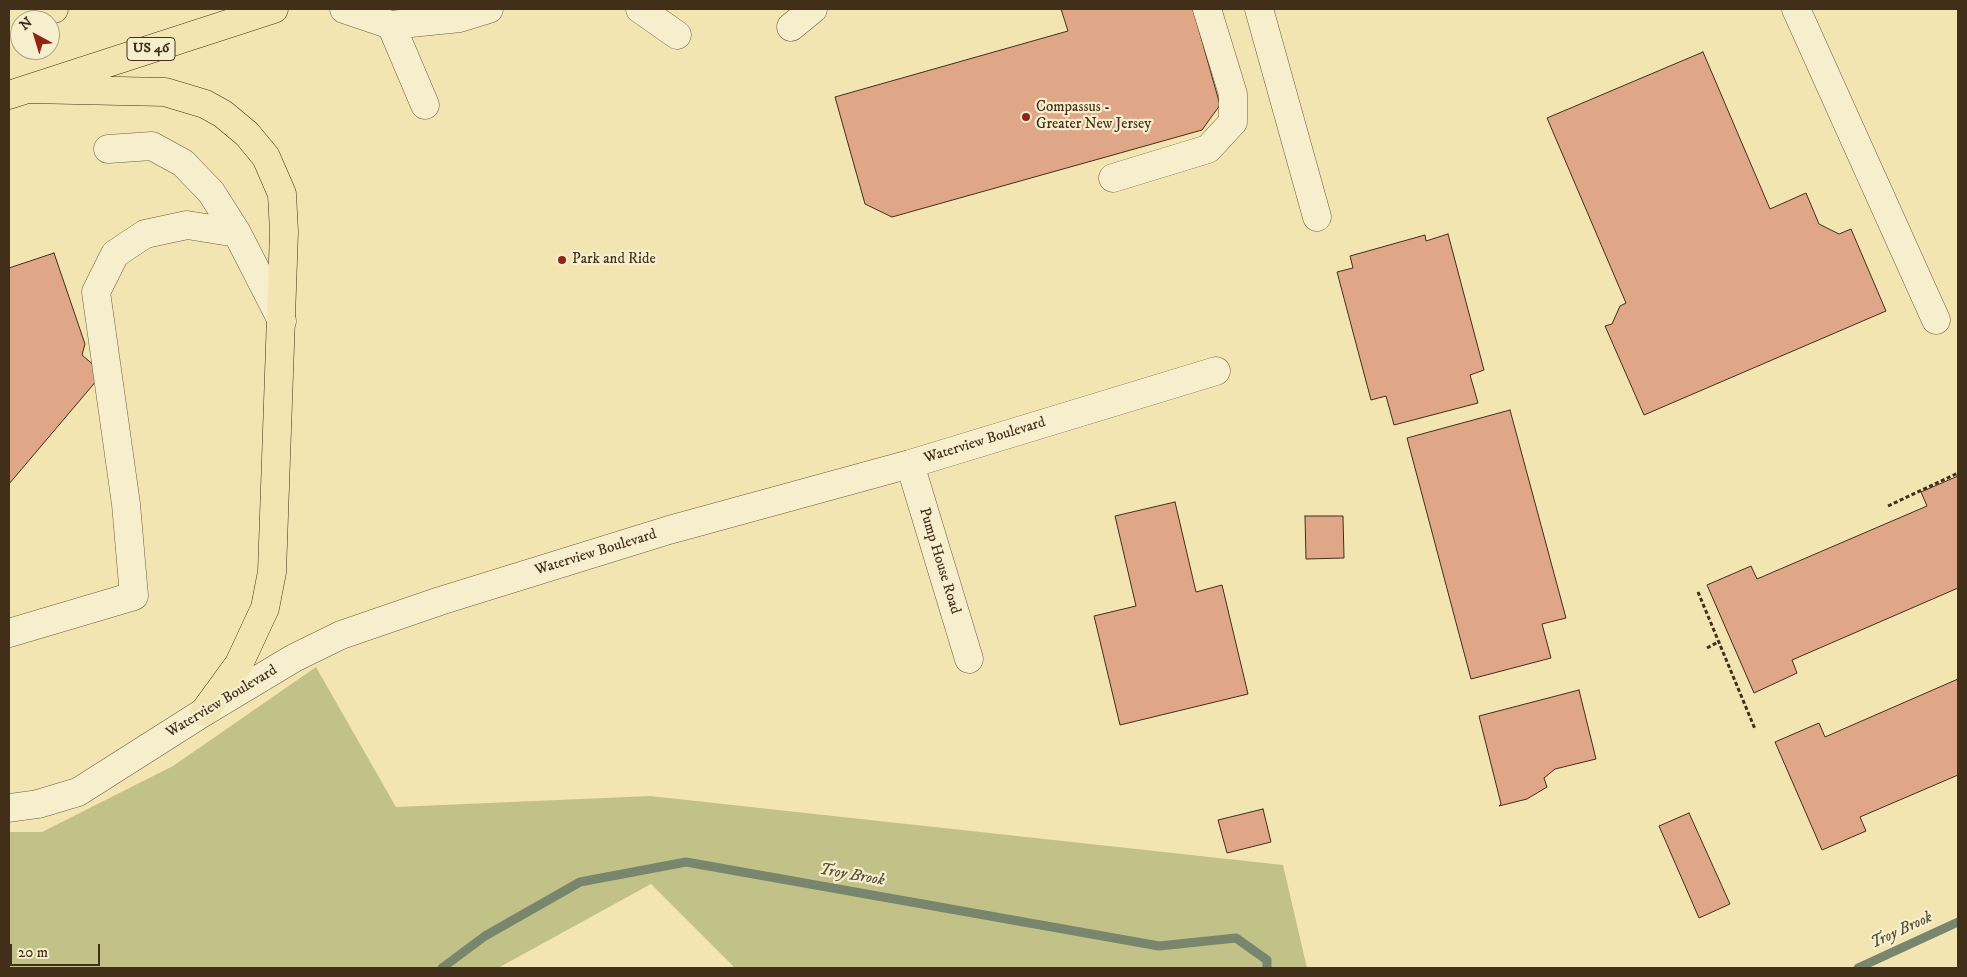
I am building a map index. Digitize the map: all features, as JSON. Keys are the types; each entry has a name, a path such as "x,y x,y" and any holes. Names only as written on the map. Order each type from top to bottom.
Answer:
{"highway":[{"path":"9,21 54,9"},
{"name":"US 46","path":"19,92 274,9"},
{"path":"19,92 166,92 205,104 223,114 247,134 266,157 282,194 284,232 282,321 272,572 265,608 239,664 204,712"}],"street":[{"path":"344,9 391,25 460,18 489,9"},
{"path":"640,9 677,35 670,9"},
{"path":"791,27 813,9"},
{"path":"1113,178 1208,149 1233,122 1233,94 1207,9"},
{"path":"1259,9 1318,217"},
{"path":"1796,9 1936,320"},
{"path":"391,25 424,105"},
{"path":"108,149 152,146 183,163 211,192 237,233 282,321"},
{"path":"9,633 134,596 126,504 96,292 114,254 145,234 186,226 237,233"},
{"name":"Waterview Boulevard","path":"9,808 38,804 78,792 204,712 294,658 341,635 440,601 660,533 910,464 1216,371"},
{"name":"Pump House Road","path":"910,464 969,659"}],"path":[{"path":"1888,506 1958,473"},
{"path":"1698,592 1755,729"},
{"path":"1707,648 1720,641"}],"green space":[{"path":"316,667 396,807 650,796 1283,865 1307,968 735,968 651,884 498,968 9,968 9,832 42,832 173,766"}],"building":[{"name":"Compassus - Greater New Jersey","path":"1061,9 1193,9 1220,105 1202,130 892,217 865,204 835,97 1068,31"},
{"path":"1703,52 1770,209 1806,193 1819,224 1839,234 1851,229 1886,311 1644,415 1605,326 1612,324 1620,306 1626,303 1547,118"},
{"path":"1448,234 1484,370 1470,375 1478,403 1394,425 1386,396 1371,400 1337,272 1353,268 1350,256 1425,235 1426,241"},
{"path":"54,253 85,344 82,355 103,373 9,484 9,268"},
{"path":"1510,410 1566,618 1542,624 1551,658 1471,679 1407,438"},
{"path":"1958,476 1958,588 1792,660 1797,673 1754,693 1707,585 1751,566 1757,579 1927,506 1921,492"},
{"path":"1175,502 1196,592 1222,585 1248,694 1120,725 1094,616 1136,606 1115,516"},
{"path":"1305,516 1343,516 1344,558 1306,559"},
{"path":"1958,679 1958,775 1860,817 1866,831 1822,850 1775,742 1819,723 1825,737"},
{"path":"1579,690 1596,759 1555,769 1544,778 1547,787 1527,799 1499,806 1501,804 1479,716"},
{"path":"1263,809 1271,842 1227,853 1218,820"},
{"path":"1689,813 1730,904 1699,918 1659,826"}],"waterway":[{"name":"Troy Brook","path":"442,968 485,936 580,882 686,862 1159,946 1236,938 1267,960 1267,968"},
{"name":"Troy Brook","path":"1858,968 1958,922"}],"place":[{"name":"Compassus - Greater New Jersey","path":"1026,117"},
{"name":"Park and Ride","path":"562,260"}]}
